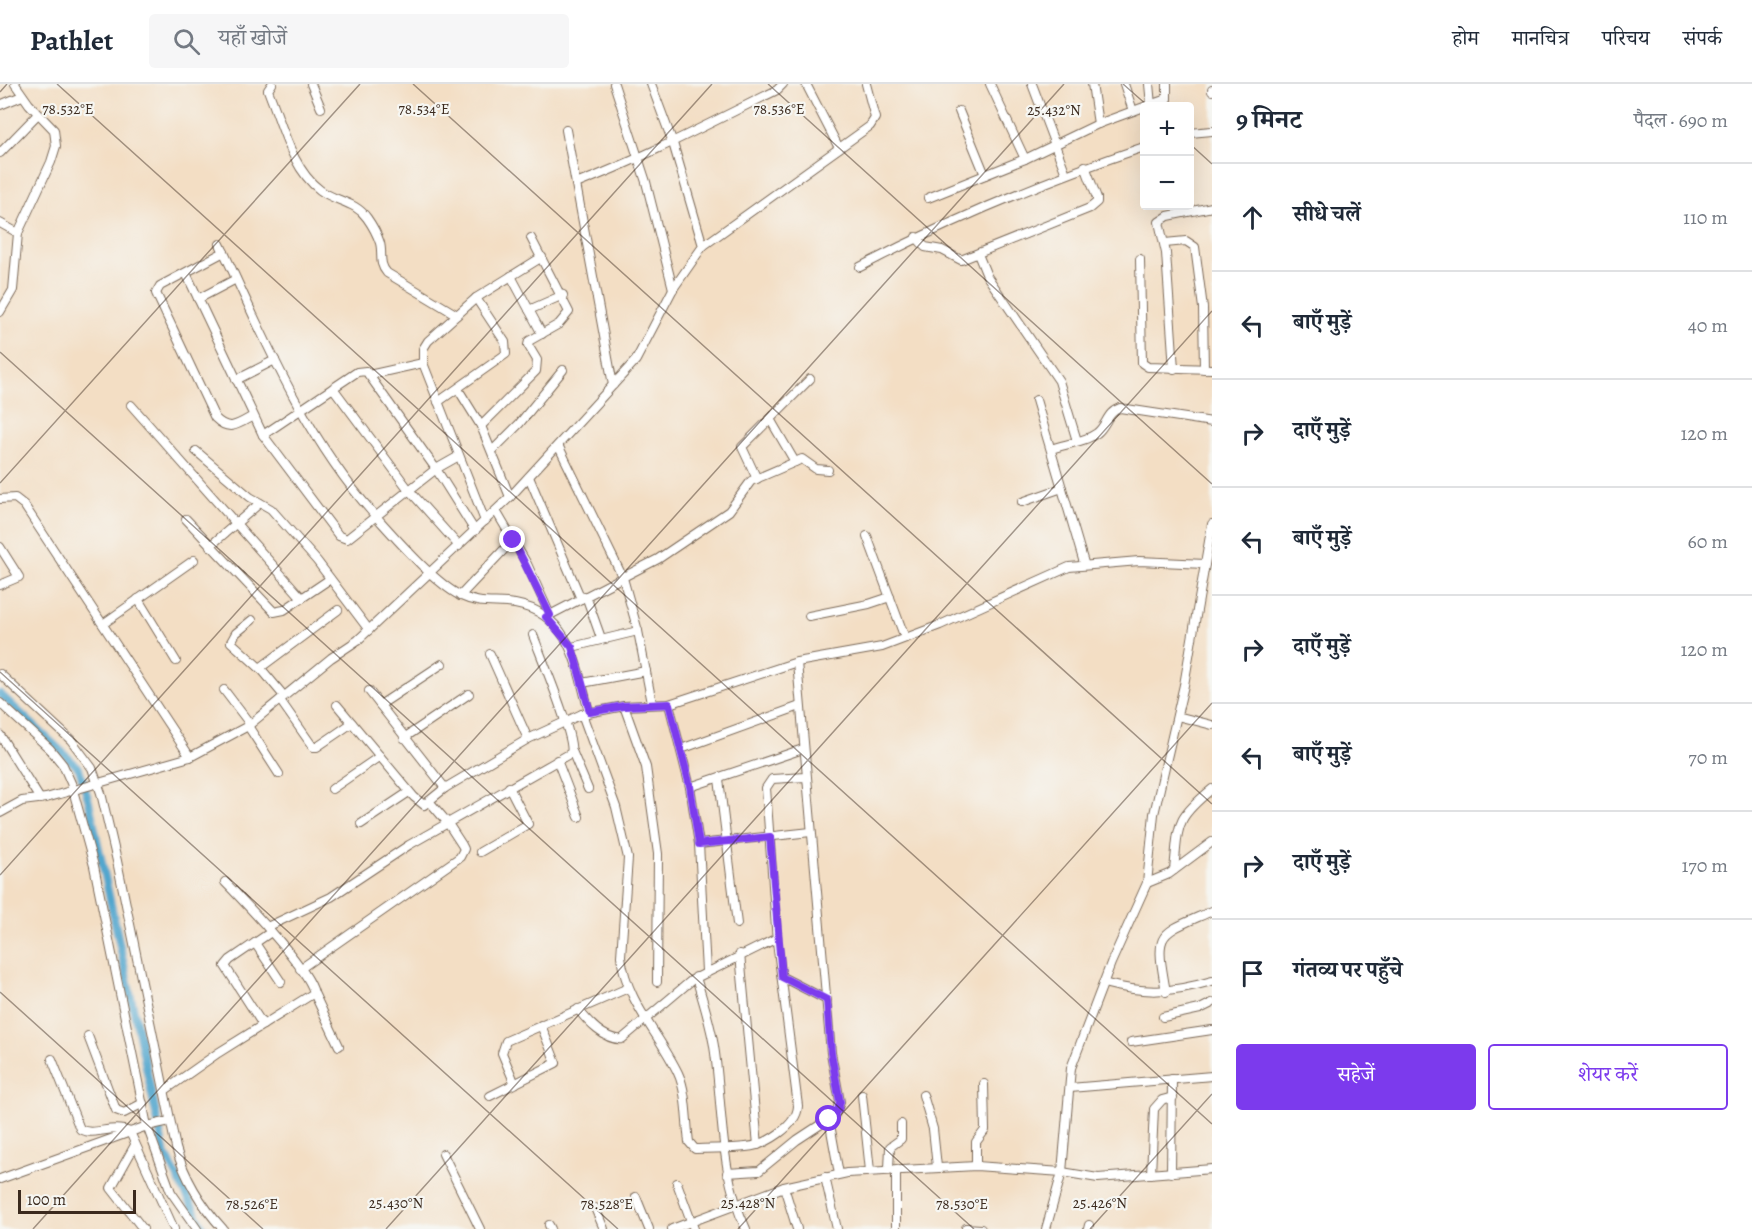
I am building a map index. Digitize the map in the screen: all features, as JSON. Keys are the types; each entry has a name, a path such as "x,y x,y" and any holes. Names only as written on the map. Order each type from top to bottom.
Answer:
{"street":[{"path":"0,312 13,290 18,233 51,162 56,146 54,130 22,96 15,84"},
{"path":"311,84 321,108"},
{"path":"614,84 639,159 673,288"},
{"path":"651,84 673,143 703,246"},
{"path":"576,184 673,143 700,126 777,90 783,84"},
{"path":"806,84 839,148"},
{"path":"0,813 22,801 40,799 95,782 159,768 190,757 249,725 369,630 510,497 613,385 644,347 673,288 703,246 839,148 875,118 866,84"},
{"path":"990,84 1025,159"},
{"path":"1032,84 1066,174"},
{"path":"1092,84 1098,124"},
{"path":"1124,84 1133,111"},
{"path":"1147,102 1149,84"},
{"path":"1158,102 1167,99 1167,84"},
{"path":"269,86 304,173 321,191 352,204 365,215 379,241 382,267 457,315"},
{"path":"0,105 22,96"},
{"path":"928,198 1025,159 1098,124 1140,108"},
{"path":"959,111 985,175"},
{"path":"0,153 38,114"},
{"path":"566,130 613,385"},
{"path":"1194,133 1212,131"},
{"path":"860,267 916,237 1085,166 1140,148"},
{"path":"916,237 925,247 942,250 959,260 1094,206 1097,198 1085,166"},
{"path":"1174,369 1165,243 1159,226 1163,218 1212,207"},
{"path":"0,223 18,233"},
{"path":"482,426 536,371 537,360 528,345 529,341 568,315 563,295 531,238"},
{"path":"1140,259 1142,363 1148,367 1208,369 1195,247 1186,241 1165,243"},
{"path":"253,416 235,426 226,427 215,418 156,293 160,286 186,273 222,248 299,410 314,434 376,516 431,571 460,596 479,602 519,605 548,616 658,559 729,511 735,506 747,485 757,479 804,459 816,469 828,470"},
{"path":"978,254 987,276 1059,381 1077,441"},
{"path":"485,522 423,363 423,349 428,341 476,298 542,257"},
{"path":"186,273 263,435 339,536 347,539 436,469 459,456"},
{"path":"511,276 542,334"},
{"path":"198,299 236,279"},
{"path":"529,310 563,295"},
{"path":"438,402 501,360 508,348 476,298"},
{"path":"236,380 275,360"},
{"path":"369,375 423,363"},
{"path":"263,435 362,370 369,375 436,469 475,531"},
{"path":"493,450 519,424 563,370"},
{"path":"757,479 742,447 810,379"},
{"path":"333,388 409,490 459,546"},
{"path":"458,389 482,426 510,497"},
{"path":"1036,400 1084,564"},
{"path":"131,405 302,598"},
{"path":"1051,449 1097,433 1112,411 1120,408 1212,422"},
{"path":"770,419 795,462"},
{"path":"558,444 623,578 638,631 652,703"},
{"path":"196,451 260,503 271,509 369,630"},
{"path":"529,477 601,638"},
{"path":"1022,502 1062,488"},
{"path":"0,498 15,498 24,505 190,757"},
{"path":"210,546 260,503"},
{"path":"495,511 513,540 548,616 572,647 582,683 586,713 613,797 628,858 621,956 628,988 644,1020 681,1080 690,1148 758,1145 791,1124 798,1111 777,938 767,783 772,779 806,777"},
{"path":"186,519 274,612 285,610 330,579"},
{"path":"1046,1229 1062,1172 1071,1068 1103,983 1147,884 1154,814 1177,716 1208,561 1212,524"},
{"path":"867,536 905,638"},
{"path":"460,596 513,540"},
{"path":"0,547 19,577 0,585"},
{"path":"103,624 194,560"},
{"path":"337,705 422,805 445,788 528,739 565,720 586,713 624,706 669,704 797,662 882,646 1069,567 1139,561 1208,561"},
{"path":"809,615 868,604 890,597"},
{"path":"138,599 176,660"},
{"path":"260,668 338,610"},
{"path":"252,620 236,633 231,642 260,668 313,747 317,747 352,723"},
{"path":"572,647 601,638 638,631"},
{"path":"533,635 565,720 572,751 588,789"},
{"path":"490,654 528,739"},
{"path":"727,1173 759,1171 797,1140 829,1119 838,1110 840,1102 831,1053 797,662"},
{"path":"380,705 442,664"},
{"path":"582,683 646,672"},
{"path":"0,674 82,751 95,782 117,861 168,1121 182,1167 190,1183 223,1229"},
{"path":"224,690 279,774"},
{"path":"369,691 445,788"},
{"path":"404,738 469,694"},
{"path":"0,703 57,757 75,788 94,866 149,1125 171,1192 196,1229"},
{"path":"669,704 690,786 699,844 706,971"},
{"path":"681,749 800,705"},
{"path":"624,706 646,767 658,854 657,982"},
{"path":"1177,716 1212,725"},
{"path":"0,735 40,799"},
{"path":"690,786 718,779 803,749"},
{"path":"263,1025 225,966 269,930 331,897 395,853 572,751"},
{"path":"332,789 380,756"},
{"path":"557,760 579,817"},
{"path":"718,779 728,841 737,924"},
{"path":"480,852 528,824 509,787"},
{"path":"1174,870 1179,831 1184,814 1212,789"},
{"path":"361,824 409,792"},
{"path":"300,969 460,857 464,849 447,822 429,801"},
{"path":"699,844 811,831"},
{"path":"1147,884 1174,870 1212,842"},
{"path":"225,882 269,930 300,969 339,1046"},
{"path":"1166,992 1160,958 1161,939 1176,926 1212,911"},
{"path":"578,1010 591,1024 618,1040 696,977 777,938"},
{"path":"255,943 281,982"},
{"path":"740,954 758,1145"},
{"path":"696,977 713,1038 727,1173 735,1206 746,1229"},
{"path":"782,977 827,1000"},
{"path":"1103,983 1133,991 1166,992 1212,981"},
{"path":"515,1084 501,1048 506,1041 628,988"},
{"path":"164,1092 314,993"},
{"path":"1163,1017 1212,1003"},
{"path":"490,1096 556,1063 541,1025"},
{"path":"1131,1042 1212,1030"},
{"path":"88,1036 116,1110 124,1113 143,1103"},
{"path":"52,1059 80,1129 88,1132 118,1127 130,1132 174,1229"},
{"path":"1070,1088 1139,1084 1212,1076"},
{"path":"1172,1079 1172,1173"},
{"path":"976,1166 976,1142 985,1130 984,1084"},
{"path":"862,1095 870,1171"},
{"path":"923,1095 935,1141 937,1167"},
{"path":"1151,1174 1154,1109 1162,1100 1173,1097"},
{"path":"829,1119 839,1174"},
{"path":"0,1179 149,1125 168,1121"},
{"path":"896,1229 890,1147 901,1139 901,1124"},
{"path":"135,1145 111,1188 143,1229"},
{"path":"443,1154 480,1229"},
{"path":"672,1229 693,1226 735,1206 784,1187 839,1174 892,1169 976,1166 1062,1172 1098,1178 1212,1169"},
{"path":"825,1177 837,1229"},
{"path":"677,1183 693,1226"},
{"path":"784,1187 797,1229"},
{"path":"636,1197 649,1229"},
{"path":"595,1208 603,1229"},
{"path":"966,1228 981,1229"}],"waterway":[{"path":"0,694 79,768 89,802 164,1151 204,1229"}],"route":[{"path":"513,540 527,564 550,615 546,617 572,647 590,712 652,703 669,704 690,786 699,844 770,837 782,977 827,1000 831,1053 840,1102 835,1115 829,1119"}]}
